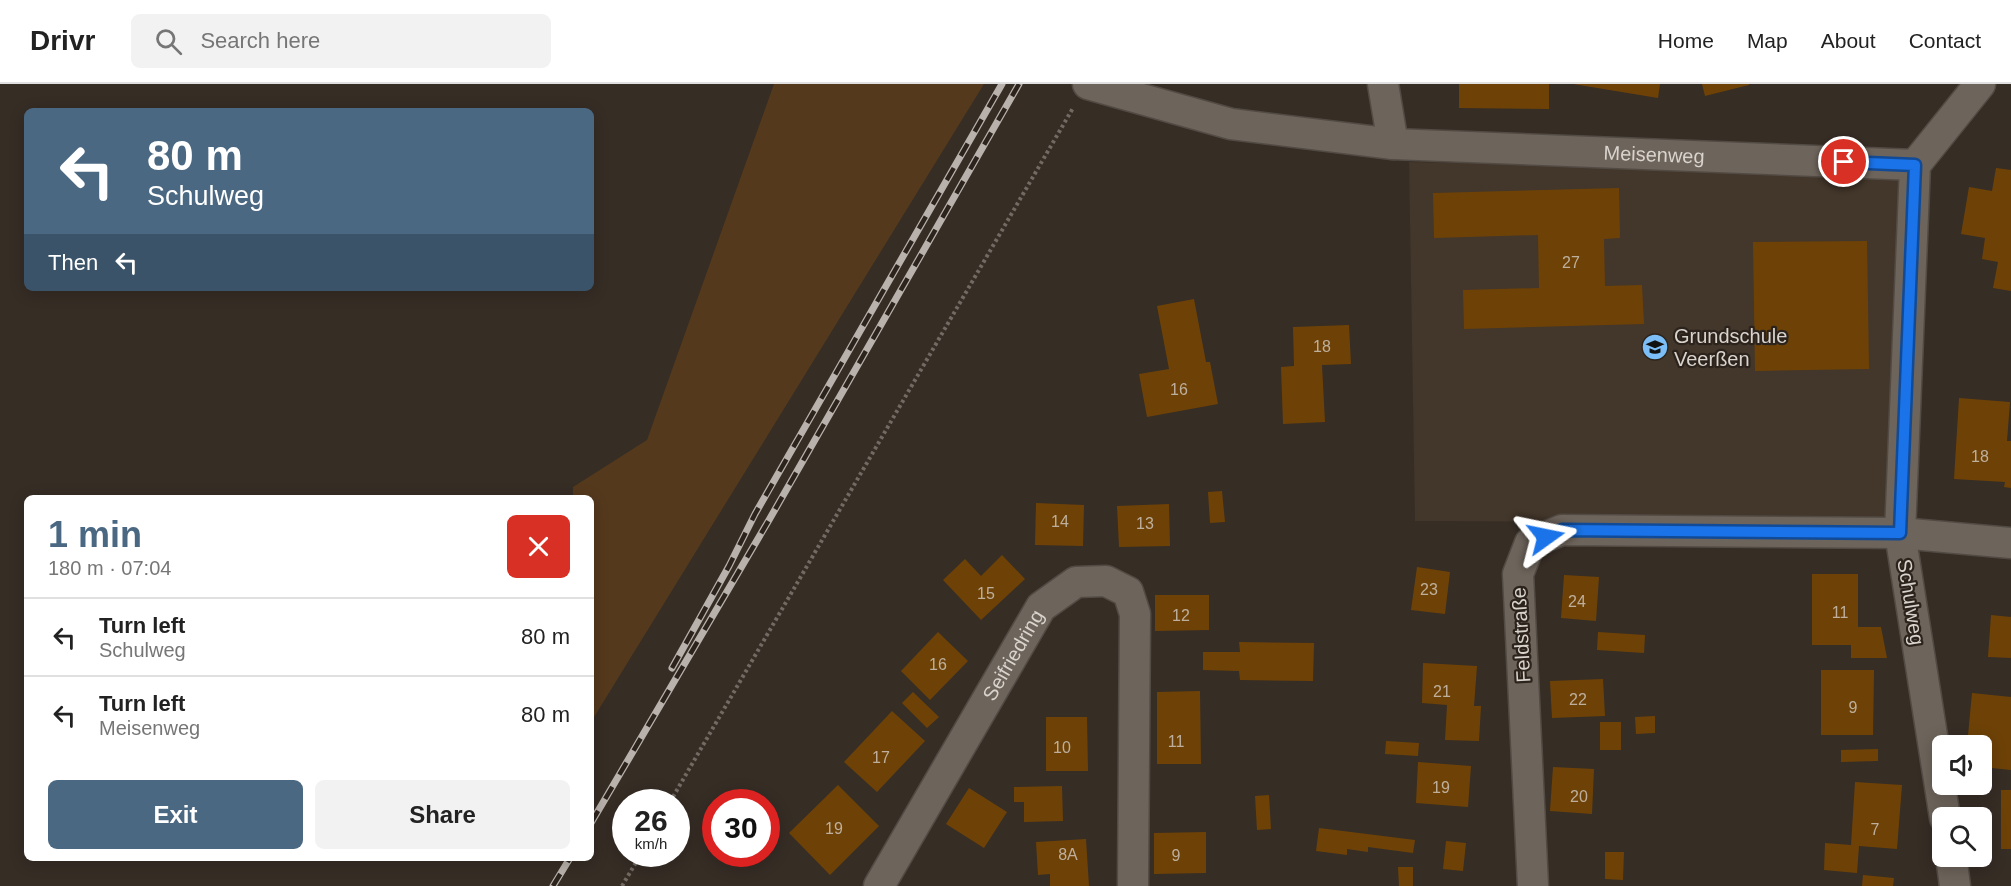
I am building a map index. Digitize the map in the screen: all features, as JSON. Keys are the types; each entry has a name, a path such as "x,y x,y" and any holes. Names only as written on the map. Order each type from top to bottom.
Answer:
{"street":[{"path":"1383,84 1393,144"},
{"path":"1915,165 1980,84"},
{"name":"Meisenweg","path":"1081,94 1231,124 1393,144 1915,165"},
{"name":"Schulweg","path":"1915,165 1900,533 1942,807"},
{"name":"Feldstraße","path":"1533,886 1518,574 1530,543 1562,530 1900,533 2011,543"},
{"name":"Seifriedring","path":"879,886 1041,607 1076,582 1106,581 1128,592 1135,614 1133,886"},
{"path":"1952,867 1955,886"}],"path":[{"path":"678,789 1081,94"},
{"path":"622,886 633,867"}],"shaded area":[{"path":"774,84 984,84 594,717 594,495 573,495 573,487 647,440"},
{"name":"Grundschule Veerßen","path":"1409,162 1903,172 1892,523 1415,521"}],"building":[{"path":"1459,84 1549,84 1549,109 1459,108"},
{"path":"1573,84 1660,84 1658,98"},
{"path":"1702,84 1749,84 1749,85 1705,96"},
{"path":"1996,168 2011,170 2011,291 1993,288 1998,262 1982,259 1985,238 1961,234 1969,187 1992,191"},
{"path":"1619,188 1620,238 1604,239 1605,286 1642,285 1644,324 1464,329 1463,290 1539,288 1538,235 1434,238 1433,193"},
{"path":"1867,241 1869,369 1755,371 1753,242"},
{"path":"1194,299 1206,362 1210,362 1218,404 1147,417 1139,374 1169,369 1157,306"},
{"path":"1349,325 1351,364 1322,365 1325,422 1283,424 1281,367 1294,366 1293,327"},
{"path":"1959,398 2010,402 2007,441 2011,441 2011,488 2004,487 2005,482 1954,479"},
{"path":"1222,491 1225,522 1210,523 1208,492"},
{"path":"1036,503 1084,505 1083,546 1035,545"},
{"path":"1169,504 1170,546 1119,547 1117,506"},
{"path":"1002,555 1025,579 981,620 943,580 965,559 981,576"},
{"path":"1417,567 1450,572 1445,614 1411,610"},
{"path":"1812,574 1858,574 1858,627 1881,627 1887,658 1851,658 1851,645 1812,645"},
{"path":"1564,575 1599,577 1596,621 1561,618"},
{"path":"1155,595 1209,595 1209,630 1155,631"},
{"path":"1991,615 2011,617 2011,658 1988,657"},
{"path":"938,632 968,661 930,700 901,671"},
{"path":"1598,632 1645,635 1644,653 1597,650"},
{"path":"1239,642 1314,643 1313,681 1240,680 1239,671 1203,670 1203,652 1240,652"},
{"path":"1423,663 1477,666 1474,706 1481,706 1479,741 1445,740 1447,705 1422,703"},
{"path":"1821,670 1874,670 1873,735 1821,735"},
{"path":"1603,679 1605,716 1552,718 1550,681"},
{"path":"1200,691 1201,764 1157,764 1157,692"},
{"path":"913,692 939,717 927,728 902,703"},
{"path":"1972,693 2011,697 2011,770 1992,768 1992,735 1968,735"},
{"path":"892,711 925,741 877,792 844,762"},
{"path":"1655,716 1655,733 1636,734 1635,717"},
{"path":"1046,717 1087,717 1088,771 1046,771"},
{"path":"1600,722 1621,722 1621,750 1600,750"},
{"path":"1386,741 1419,743 1418,756 1385,754"},
{"path":"1878,749 1878,761 1841,762 1841,750"},
{"path":"1418,762 1471,766 1468,807 1416,803"},
{"path":"1553,767 1594,769 1592,814 1550,811"},
{"path":"1855,782 1902,785 1897,849 1859,846 1857,873 1824,870 1825,843 1851,845"},
{"path":"838,785 879,826 830,875 789,833"},
{"path":"1062,786 1063,821 1024,822 1024,802 1014,802 1014,787"},
{"path":"969,788 1007,812 984,848 946,824"},
{"path":"2001,790 2011,790 2011,849 2001,849"},
{"path":"1269,795 1271,829 1257,830 1255,796"},
{"path":"1319,828 1415,840 1413,853 1368,847 1368,852 1347,849 1347,855 1316,851"},
{"path":"1206,832 1206,873 1154,874 1154,833"},
{"path":"1086,839 1089,886 1050,886 1050,874 1038,875 1036,842"},
{"path":"1446,841 1466,843 1463,871 1443,869"},
{"path":"1605,852 1624,852 1623,880 1605,879"},
{"path":"1398,867 1413,867 1413,886 1399,886"},
{"path":"1863,875 1894,878 1893,886 1862,886"}],"railway":[{"path":"672,668 755,514 1002,84"},
{"path":"594,818 769,520 1019,84"},
{"path":"553,886 568,861"}],"place":[{"name":"Grundschule Veerßen","path":"1655,347"}],"route":[{"path":"1546,537 1562,530 1900,533 1915,165 1844,162"}]}
